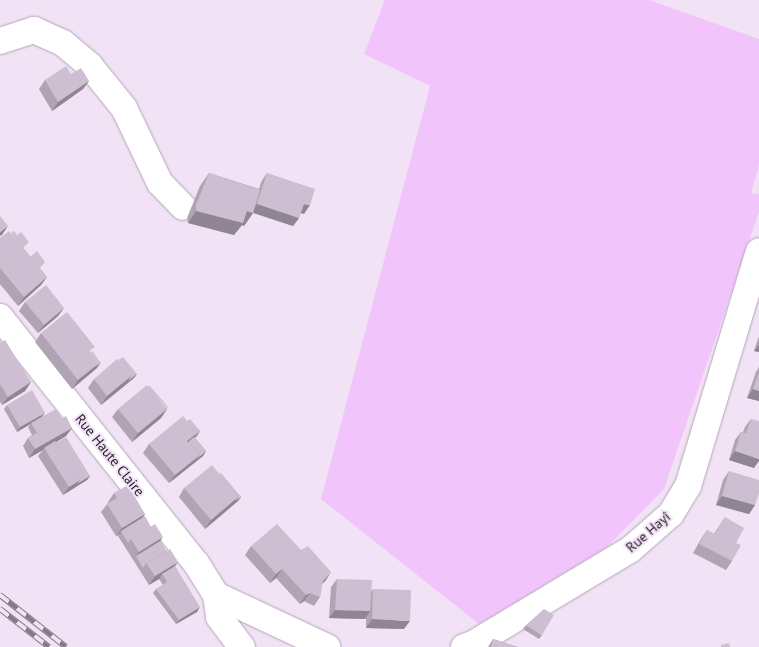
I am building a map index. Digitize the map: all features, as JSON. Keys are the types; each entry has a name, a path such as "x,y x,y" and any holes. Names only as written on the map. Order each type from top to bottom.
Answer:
{"street":[{"path":"0,41 34,30 63,43 90,66 124,108 160,183 182,207"},
{"name":"Rue Hayî","path":"464,647 473,644 631,549 671,514 688,486 759,251"},
{"name":"Rue Haute Claire","path":"0,317 196,562 216,596 219,618 242,647"},
{"path":"216,596 327,647"}],"shaded area":[{"path":"385,0 649,0 759,39 759,165 751,193 759,194 759,212 664,489 606,548 479,624 321,499 430,86 364,54"}],"building":[{"path":"66,66 71,74 81,68 89,81 58,102 45,80"},
{"path":"209,173 260,190 253,213 247,211 243,223 196,211 196,205"},
{"path":"267,173 315,189 310,205 304,204 299,218 257,204"},
{"path":"0,216 8,226 0,232"},
{"path":"9,231 14,238 21,232 29,242 23,248 30,257 37,251 45,262 40,268 47,277 24,297 0,268 0,238"},
{"path":"14,231 17,235 14,238 11,233"},
{"path":"46,285 64,308 44,325 25,302"},
{"path":"67,312 95,347 89,351 99,363 78,380 41,333"},
{"path":"5,340 31,382 8,397 0,384 0,343"},
{"path":"92,351 101,363 96,367 99,363 90,352"},
{"path":"123,357 137,374 128,381 131,376 118,360"},
{"path":"117,359 131,376 107,396 94,379"},
{"path":"759,372 759,391 753,389"},
{"path":"147,385 167,409 138,433 118,409"},
{"path":"150,386 168,407 167,408 148,387"},
{"path":"32,390 45,413 20,427 7,405"},
{"path":"56,409 62,419 37,433 31,423"},
{"path":"66,416 72,428 35,449 28,438"},
{"path":"183,416 197,433 187,441 200,455 175,475 149,444"},
{"path":"190,419 200,431 194,437 197,433 187,421"},
{"path":"751,419 759,421 759,459 735,451 741,432 746,433"},
{"path":"66,437 90,476 77,484 80,480 56,443"},
{"path":"194,437 206,451 197,459 200,455 188,442"},
{"path":"55,441 80,480 69,487 44,448"},
{"path":"212,465 238,497 211,520 184,488"},
{"path":"729,471 759,480 759,494 755,505 722,496"},
{"path":"221,473 241,497 235,501 238,497 219,474"},
{"path":"128,485 145,514 122,528 107,504 117,498 114,493"},
{"path":"145,516 151,527 131,539 128,543 121,531"},
{"path":"725,517 744,528 736,543 741,545 732,561 699,544 707,530 715,534"},
{"path":"155,524 163,537 139,552 131,539"},
{"path":"277,524 301,550 308,546 331,572 323,581 320,597 310,593 306,595 282,569 276,574 251,546"},
{"path":"160,541 166,551 146,563 143,568 136,556"},
{"path":"170,549 178,562 155,576 146,563"},
{"path":"175,566 200,607 179,620 156,589 167,582 162,574"},
{"path":"337,579 372,580 370,611 335,610"},
{"path":"373,589 411,590 410,621 372,619"},
{"path":"544,609 554,615 542,635 526,625"},
{"path":"493,639 518,647 491,647"},
{"path":"729,643 730,647 721,647 721,645"}],"railway":[{"path":"0,595 66,647"},
{"path":"0,609 49,647"}]}
